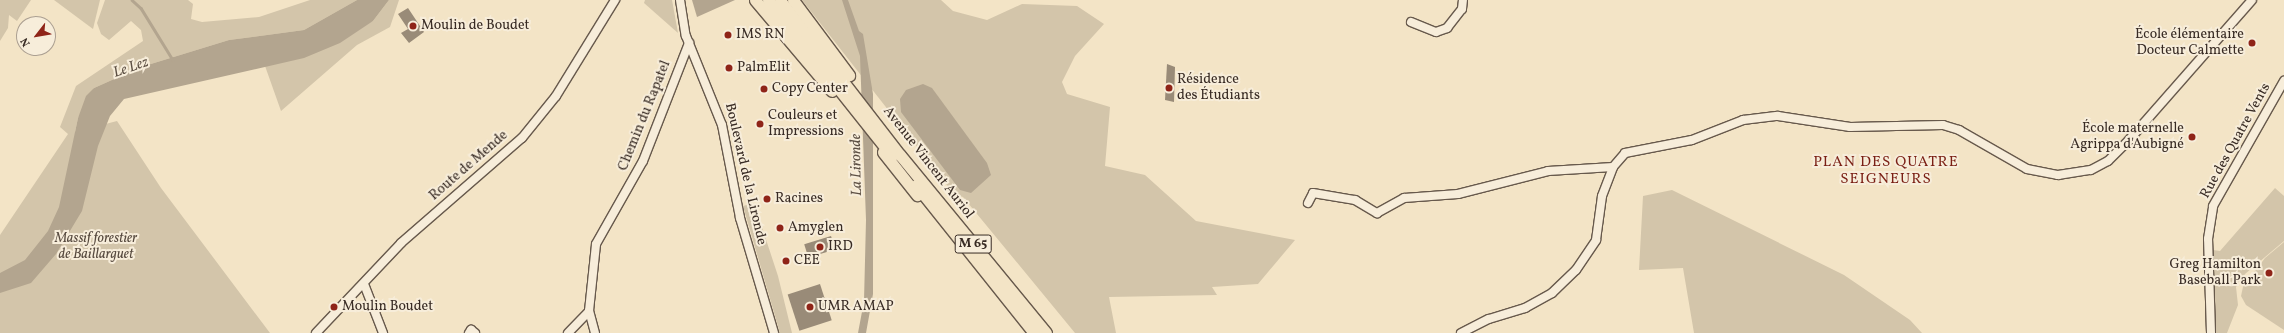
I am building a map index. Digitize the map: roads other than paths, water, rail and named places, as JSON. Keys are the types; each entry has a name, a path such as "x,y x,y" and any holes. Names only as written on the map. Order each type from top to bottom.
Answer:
{"main road":[{"name":"M 65","path":"755,0 860,120 879,148 1026,324"},
{"name":"M 65","path":"768,0 852,92"},
{"name":"M 65","path":"780,0 852,92"},
{"name":"M 65","path":"792,0 852,92"},
{"name":"Avenue Vincent Auriol","path":"852,92 860,120 875,135 1034,333"},
{"name":"Avenue Vincent Auriol","path":"852,92 875,115 979,251 1046,333"}],"street":[{"name":"Route de Mende","path":"316,333 364,284 401,243 522,138 556,96 615,0"},
{"name":"Boulevard de la Lironde","path":"680,0 689,43 722,125 740,218 774,333"},
{"path":"1411,22 1436,32 1447,28 1462,9 1463,0"},
{"path":"1460,332 1525,308 1552,293 1576,270 1596,240 1602,196 1613,166 1621,156 1634,150 1692,140 1743,120 1778,116 1850,127 1943,125 1959,130 2027,169 2058,175 2091,170 2108,161 2129,140 2252,0"},
{"name":"Chemin du Rapatel","path":"595,333 589,312 596,244 643,161 689,43"},
{"name":"Rue des Quatre Vents","path":"2211,333 2208,239 2213,206 2284,82"},
{"path":"1308,203 1313,193 1355,200 1377,213 1404,198 1458,194 1548,171 1613,166"},
{"path":"364,284 383,333"},
{"path":"568,333 589,312"},
{"path":"469,333 471,330 475,333"}],"waterway":[{"path":"132,0 141,8 173,60"}],"place":[{"name":"Moulin de Boudet","path":"413,26"},
{"name":"IMS RN","path":"728,35"},
{"name":"École élémentaire Docteur Calmette","path":"2252,43"},
{"name":"PalmElit","path":"729,68"},
{"name":"Résidence des Étudiants","path":"1169,88"},
{"name":"Copy Center","path":"764,89"},
{"name":"Couleurs et Impressions","path":"760,124"},
{"name":"École maternelle Agrippa d'Aubigné","path":"2192,137"},
{"name":"Racines","path":"767,199"},
{"name":"Amyglen","path":"780,228"},
{"name":"IRD","path":"820,247"},
{"name":"CEE","path":"786,261"},
{"name":"Greg Hamilton Baseball Park","path":"2269,273"},
{"name":"Moulin Boudet","path":"334,307"},
{"name":"UMR AMAP","path":"810,307"}],"district":[{"name":"PLAN DES QUATRE SEIGNEURS","path":"1886,170"}],"water label":[{"name":"Le Lez","path":"131,68"},
{"name":"La Lironde","path":"857,165"}],"park label":[{"name":"Massif forestier de Baillarguet","path":"96,248"}]}
